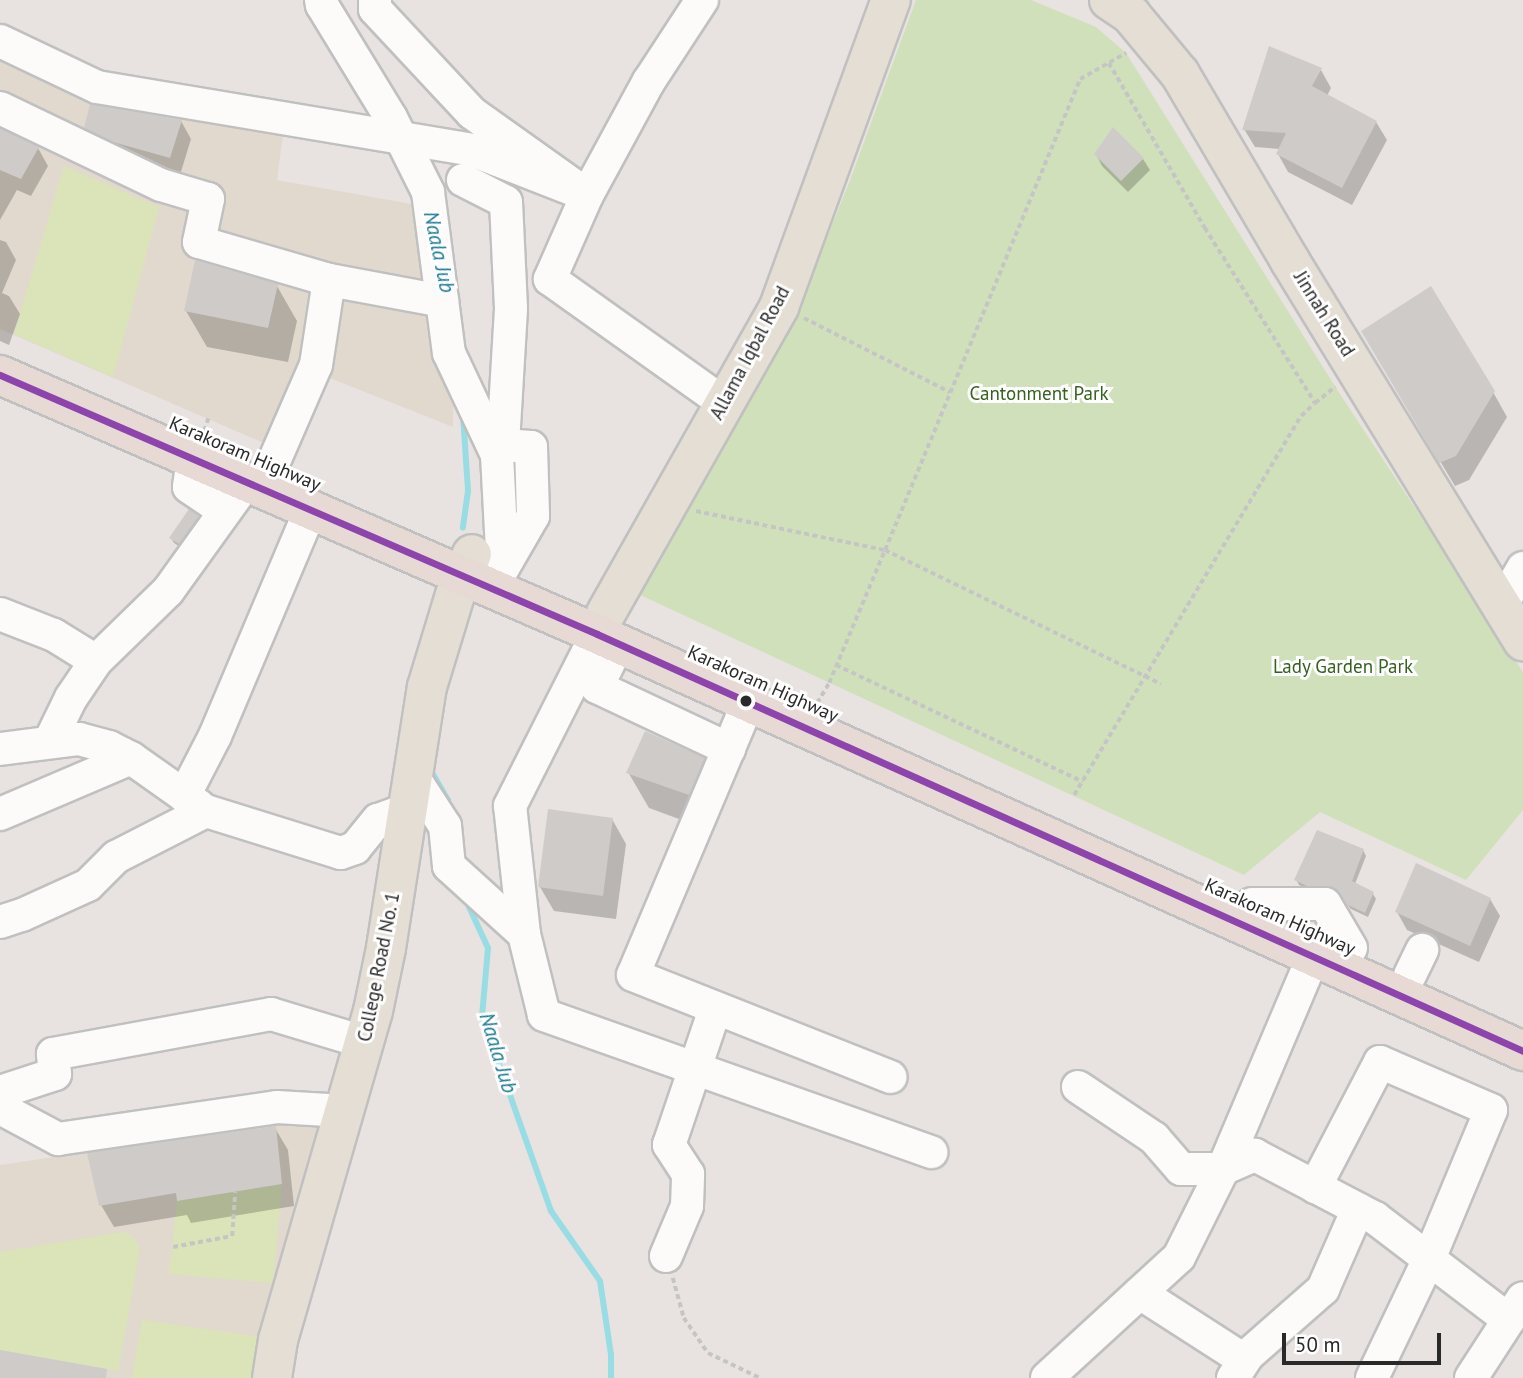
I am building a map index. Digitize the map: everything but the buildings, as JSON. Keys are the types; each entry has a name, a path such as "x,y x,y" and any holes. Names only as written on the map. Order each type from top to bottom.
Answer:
{"highway":[{"name":"Karakoram Highway","path":"0,349 201,438 311,509 479,566"},
{"name":"Karakoram Highway","path":"0,374 201,438"},
{"name":"Karakoram Highway","path":"259,474 479,566 748,703 1523,1051"},
{"name":"Karakoram Highway","path":"607,631 814,708 1351,948 1416,962 1523,1026"}],"main road":[{"name":"Allama Iqbal Road","path":"607,631 667,505 779,307 891,0"},
{"name":"Jinnah Road","path":"1112,1 1131,15 1180,74 1290,261 1362,373 1523,641"},
{"name":"College Road No. 1","path":"272,1378 278,1340 345,1111 386,948 427,687 479,566"}],"street":[{"path":"321,0 403,139 428,192 449,354 497,455 479,566"},
{"path":"375,0 375,9 472,113 587,195"},
{"path":"702,0 649,81 587,195 550,279 724,403"},
{"path":"0,41 97,87 472,150 587,195"},
{"path":"0,108 161,185 208,199 199,242 329,280 442,301"},
{"path":"463,180 506,202 511,309 503,445 531,447 533,516 479,566"},
{"path":"50,741 71,698 96,661 168,591 259,474 316,366 329,280"},
{"path":"0,922 88,885 116,857 195,804 215,736 311,509"},
{"path":"1501,606 1523,568"},
{"path":"0,614 54,635 96,661"},
{"path":"607,631 597,687 729,749"},
{"path":"607,631 510,806 524,934 544,1015 931,1152"},
{"path":"748,703 633,975 890,1077"},
{"path":"0,749 79,738 109,747 131,758 195,804 341,853 355,848 378,820 409,792 444,826 449,866 524,934"},
{"path":"0,814 131,758"},
{"path":"1048,1378 1179,1257 1223,1169 1313,957"},
{"path":"666,1256 687,1206 688,1174 669,1145 715,1009"},
{"path":"0,1092 55,1074 53,1054 271,1014 364,1042"},
{"path":"1315,1186 1380,1062 1491,1110 1429,1259 1372,1378"},
{"path":"1078,1087 1154,1138 1181,1170 1223,1169 1255,1155 1376,1218 1429,1259 1516,1309 1471,1378"},
{"path":"0,1108 58,1139 277,1107 345,1111"},
{"path":"1140,1293 1239,1369 1322,1289 1358,1209"}],"path":[{"path":"814,708 836,665 885,550 1080,79 1153,41"},
{"path":"1109,63 1205,228 1315,402"},
{"path":"796,314 951,392"},
{"path":"1074,795 1301,416 1335,386 1362,373"},
{"path":"667,505 885,550 1161,684"},
{"path":"836,665 1083,782"},
{"path":"173,1247 232,1236 235,1192"},
{"path":"666,1256 684,1318 708,1353 760,1378"}],"shaded area":[{"path":"0,45 284,127 277,180 423,206 454,368 453,427 322,375 289,454 0,329"},
{"path":"321,1117 273,1283 255,1378 0,1378 0,1165"}],"green space":[{"name":"Cantonment Park","path":"916,0 1031,0 1096,27 1126,53 1338,391 1523,672 1523,810 1466,880 1320,812 1244,875 638,594 796,314 849,183"},
{"path":"64,166 159,207 113,377 14,334"},
{"path":"282,1184 273,1283 169,1274 177,1201"},
{"path":"123,1232 131,1235 140,1248 118,1371 0,1350 0,1252"},
{"path":"142,1320 262,1337 255,1378 132,1378"}],"waterway":[{"name":"Naala Jub","path":"463,415 468,491 463,528"},
{"name":"Naala Jub","path":"430,769 448,800 449,809"},
{"name":"Naala Jub","path":"464,896 488,948 482,1016 551,1211 600,1281 611,1355 611,1378"}],"transit line":[{"path":"0,375 597,634 1523,1051"}],"park label":[{"name":"Lady Garden Park","path":"1343,667"}]}
